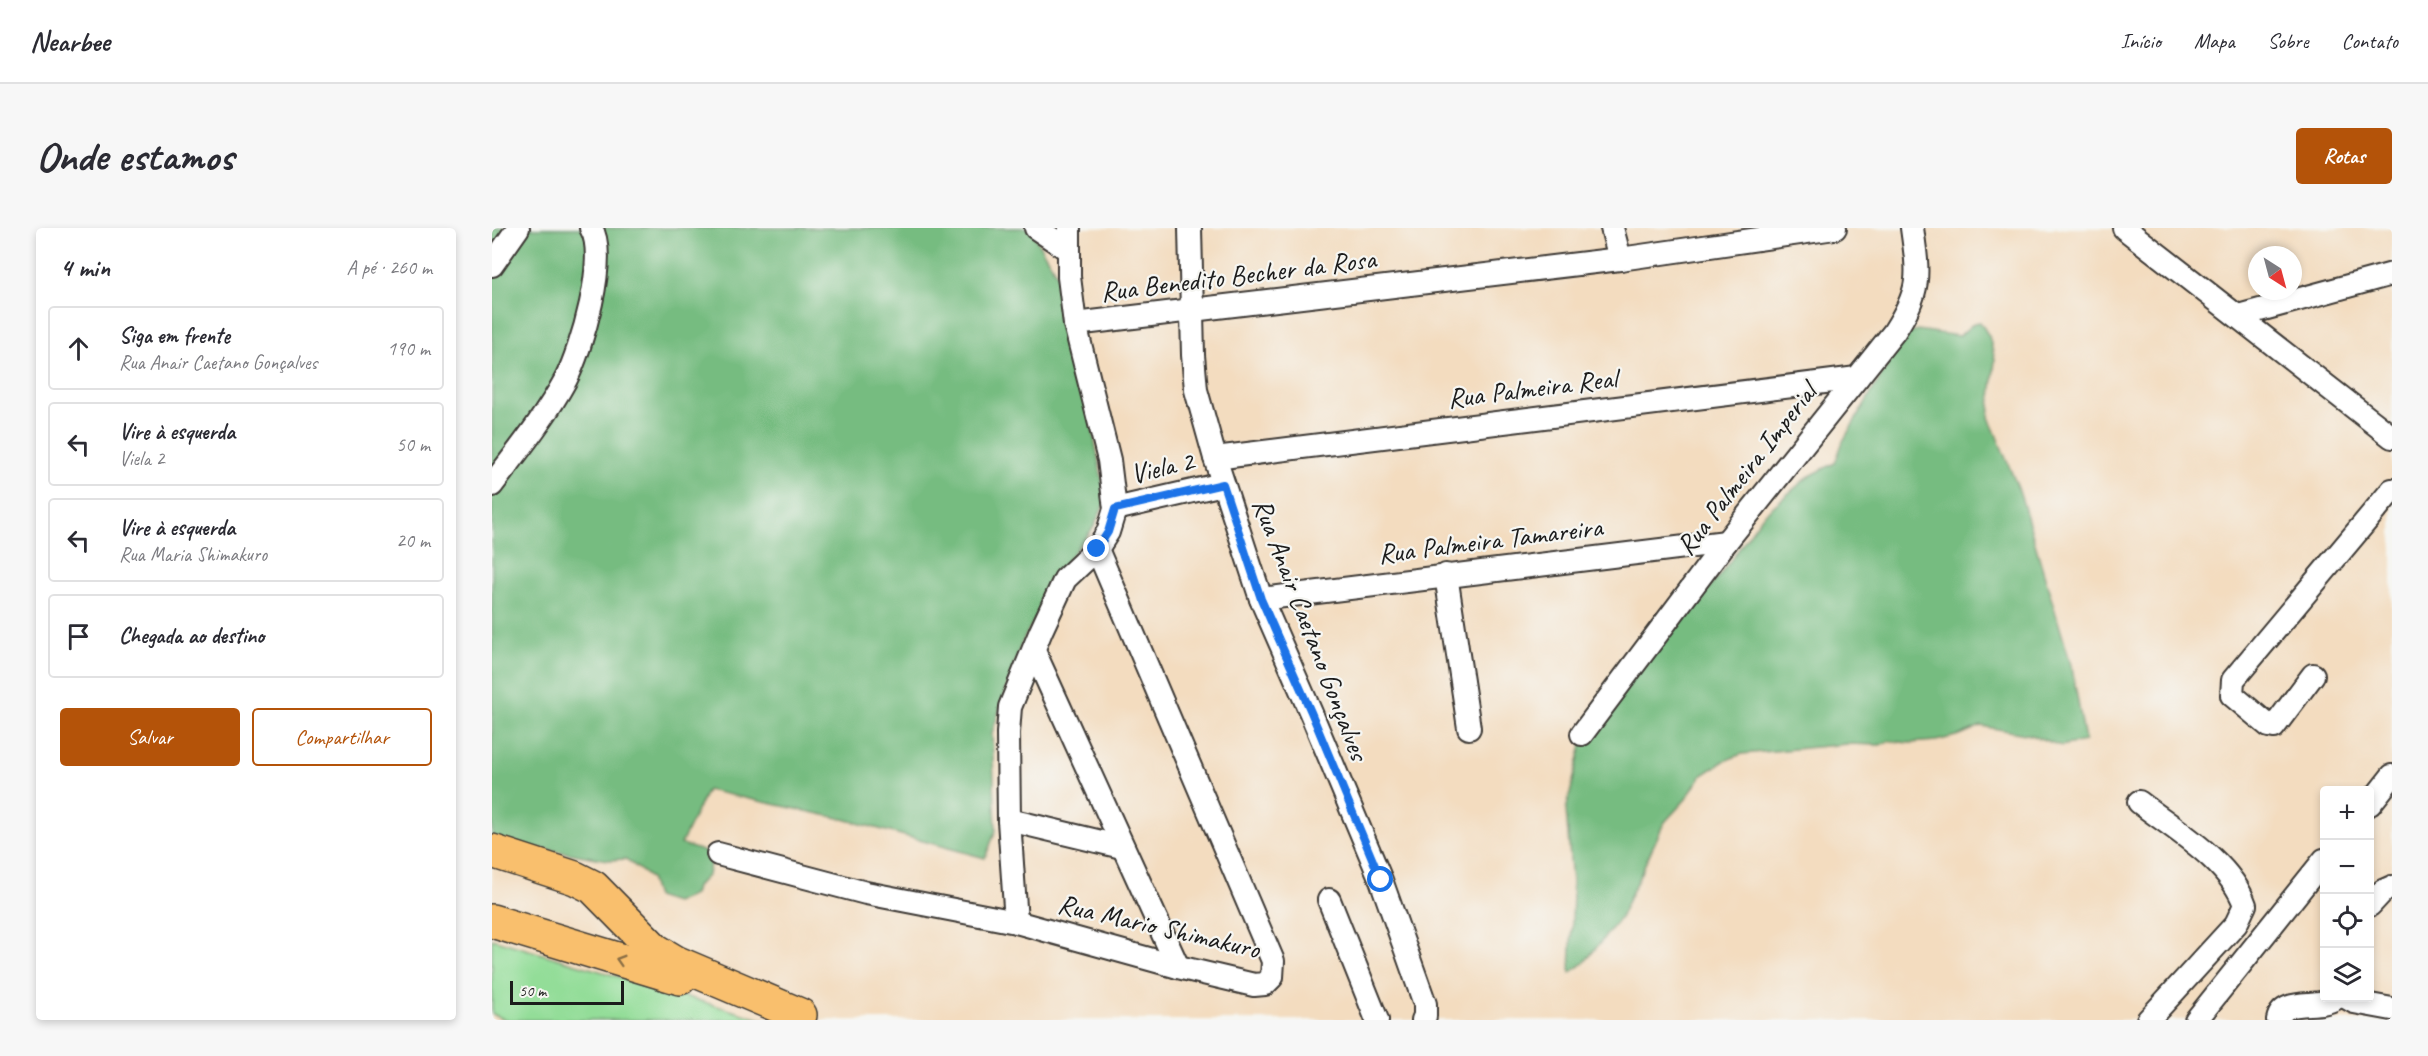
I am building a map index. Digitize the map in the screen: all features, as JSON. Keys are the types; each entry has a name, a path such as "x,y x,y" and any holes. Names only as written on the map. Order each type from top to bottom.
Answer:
{"highway":[{"path":"492,851 575,878 593,887 655,950 675,962 808,1017"},
{"path":"492,920 580,933 591,930 598,922 600,910 597,900 575,878"},
{"path":"492,920 808,1017"}],"street":[{"path":"492,265 518,228"},
{"path":"492,484 538,423 566,377 593,296 598,262 594,233 591,228"},
{"path":"1016,922 1009,820 1010,707 1065,579 1097,549 1108,532 1115,509 1109,460 1075,324 1068,239 1036,228"},
{"name":"Rua Anair Caetano Gonçalves","path":"1190,228 1196,390 1215,458 1261,599 1381,880 1424,1012"},
{"path":"1612,228 1620,259"},
{"name":"Rua Benedito Becher da Rosa","path":"1075,324 1192,312 1620,259 1759,234 1835,228"},
{"name":"Rua Palmeira Imperial","path":"1582,734 1726,542 1894,332 1909,308 1918,280 1912,228"},
{"path":"2124,228 2392,437"},
{"path":"2238,316 2392,274"},
{"name":"Rua Palmeira Real","path":"1215,458 1857,378"},
{"name":"Viela 2","path":"1115,509 1223,484"},
{"path":"2313,675 2274,727 2269,726 2232,695 2233,680 2392,490"},
{"name":"Rua Palmeira Tamareira","path":"1261,599 1726,542"},
{"name":"Rua Mario Shimakuro","path":"718,854 866,893 1016,922 1178,967 1254,985 1265,984 1272,977 1274,961 1097,549"},
{"path":"1446,575 1468,728"},
{"path":"1034,651 1178,967"},
{"path":"2374,799 2392,776"},
{"path":"2139,802 2208,855 2231,876 2240,890 2245,905 2236,924 2148,1020"},
{"path":"1009,820 1122,847"},
{"path":"2196,1020 2320,866"},
{"path":"2374,900 2392,886"},
{"path":"1329,900 1377,1020"},
{"path":"2278,1020 2282,1009 2288,1006 2325,1002"},
{"path":"2354,1002 2392,1009"}],"green space":[{"path":"492,228 1032,228 1038,243 1066,289 1106,500 1093,528 1066,562 1021,644 992,733 996,830 985,858 843,819 707,790 681,844 712,854 708,875 696,887 694,895 675,903 656,897 650,878 626,859 608,860 492,840"},
{"path":"1980,322 1989,336 1995,360 1989,417 2020,493 2072,668 2085,741 2061,746 2031,735 1981,726 1960,735 1936,741 1910,743 1889,741 1880,745 1847,744 1742,754 1724,761 1701,776 1686,799 1664,823 1620,918 1584,963 1570,973 1573,895 1566,810 1585,732 1720,575 1763,515 1808,477 1835,463 1843,441 1887,366 1895,341 1917,330 1959,336 1974,323"},
{"path":"492,939 764,1020 507,1020 492,1014"}],"route":[{"path":"1097,549 1108,532 1115,509 1223,484 1261,599 1381,880"}]}
